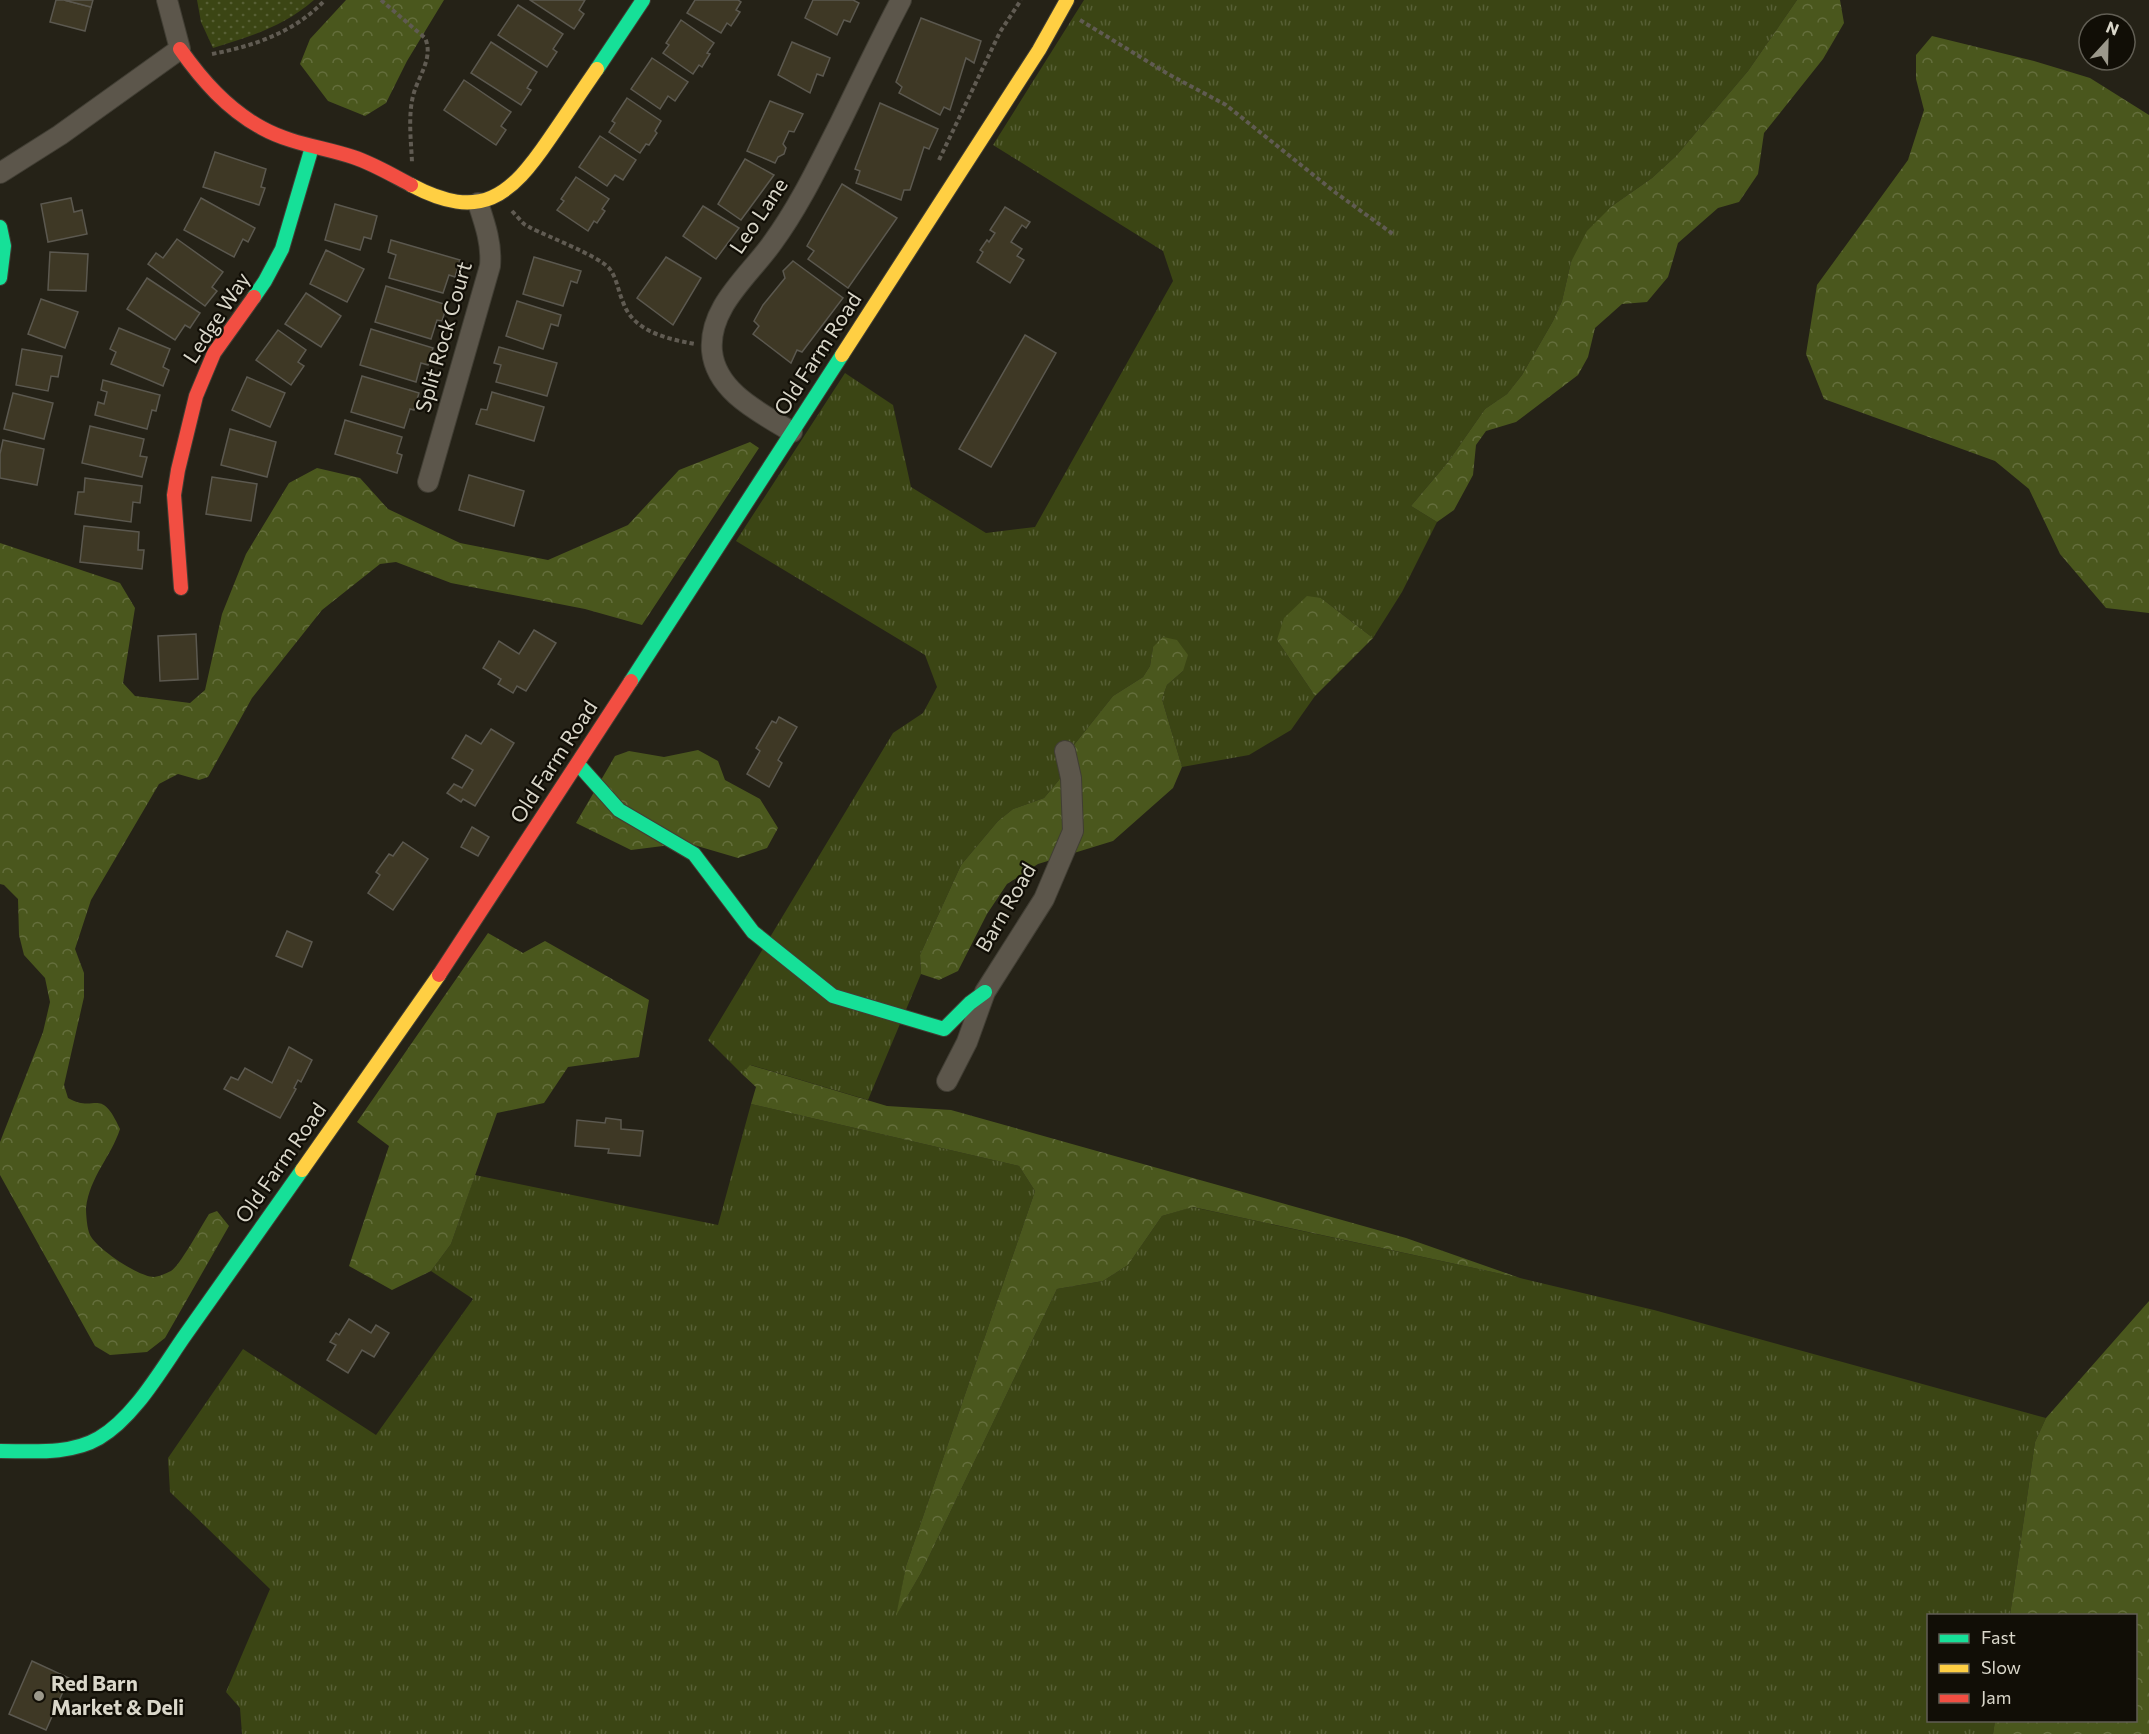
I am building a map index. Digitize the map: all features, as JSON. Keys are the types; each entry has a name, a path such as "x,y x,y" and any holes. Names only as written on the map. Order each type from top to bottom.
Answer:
{"street":[{"path":"167,0 180,49 208,86 236,113 252,124 284,138 362,160 406,184 459,204 478,203 497,198 530,168 644,0"},
{"name":"Leo Lane","path":"792,432 743,400 723,381 716,368 712,352 712,338 720,311 772,244 807,189 901,0"},
{"name":"Old Farm Road","path":"0,1451 60,1451 80,1448 99,1439 132,1410 423,999 980,143 1065,5"},
{"path":"0,173 77,123 180,49"},
{"name":"Ledge Way","path":"181,588 174,495 196,396 214,353 274,266 288,232 312,147"},
{"name":"Split Rock Court","path":"428,482 490,266 489,239 478,203"},
{"path":"0,227 5,242 0,278"},
{"name":"Barn Road","path":"947,1081 967,1042 985,992 1044,899 1073,831 1071,778 1065,751"},
{"path":"578,764 619,810 694,854 753,932 833,996 944,1029 970,1003 985,992"}],"path":[{"path":"208,55 240,49 281,33 311,13 325,0"},
{"path":"381,0 425,38 429,47 428,57 413,97 412,168"},
{"path":"387,5 390,0"},
{"path":"935,169 1000,32 1021,0"},
{"path":"1065,5 1168,75 1226,105 1393,234"},
{"path":"509,207 524,224 609,268 617,282 627,312 638,323 651,332 670,339 696,344"}],"green space":[{"path":"197,0 314,0 278,24 213,48 201,22"},
{"path":"346,0 444,0 407,61 386,103 365,116 328,101 300,64 310,39"},
{"path":"1084,0 1797,0 1748,71 1676,156 1652,178 1612,206 1571,262 1562,301 1522,375 1507,394 1485,409 1448,462 1411,506 1437,522 1402,592 1373,638 1321,598 1277,640 1315,696 1291,730 1249,755 1182,767 1162,699 1167,685 1183,671 1153,647 1150,666 1143,677 1113,696 1074,745 1059,780 1044,798 1013,809 998,821 961,865 920,955 921,974 868,1100 751,1065 742,1074 708,1040 893,733 923,713 937,687 925,655 736,541 845,373 893,405 911,487 986,533 1035,527 1173,281 1163,251 993,145"},
{"path":"1797,0 1840,0 1844,23 1823,59 1764,133 1758,174 1739,202 1718,208 1678,243 1668,277 1647,302 1622,304 1595,328 1588,357 1578,375 1516,422 1486,431 1476,445 1473,475 1454,510 1437,522 1411,506 1448,462 1485,409 1507,394 1522,375 1553,321 1562,301 1571,262 1587,231 1612,206 1652,178 1676,156 1748,71"},
{"path":"1932,36 2034,61 2090,78 2149,115 2149,613 2106,608 2060,554 2029,489 1995,461 1824,399 1806,354 1817,285 1908,160 1924,110 1916,79 1916,55"},
{"path":"750,442 759,448 642,625 585,609 451,583 396,562 380,564 322,610 252,698 208,777 199,780 178,774 159,784 91,900 75,949 84,973 84,997 64,1085 68,1098 77,1102 102,1104 113,1116 120,1129 96,1176 86,1208 90,1235 109,1254 147,1276 156,1277 175,1268 209,1214 217,1211 229,1226 165,1338 147,1352 110,1355 95,1346 0,1175 0,1142 43,1032 50,1002 45,978 24,955 19,935 18,899 0,884 0,543 120,583 135,608 123,683 135,696 190,703 205,690 222,614 246,554 289,483 317,468 360,478 388,509 460,543 548,560 628,525 679,470"},
{"path":"1307,596 1321,598 1373,638 1315,696 1277,640 1284,618"},
{"path":"1163,637 1177,640 1188,655 1183,671 1167,685 1162,699 1182,767 1173,788 1113,841 1038,864 1007,884 987,914 958,971 939,980 921,974 920,955 961,865 998,821 1013,809 1044,798 1059,780 1074,745 1113,696 1143,677 1150,666 1153,647"},
{"path":"698,750 718,761 725,780 760,799 778,828 767,848 738,858 687,843 631,850 576,823 615,756 629,751 664,757"},
{"path":"488,933 523,953 545,941 649,1000 639,1057 568,1067 544,1103 497,1113 451,1244 431,1271 392,1290 349,1266 389,1146 357,1122"},
{"path":"750,1065 887,1106 951,1110 1406,1238 1520,1278 1193,1207 1162,1216 1128,1265 1103,1281 1057,1289 921,1573 896,1616 906,1566 1035,1191 1019,1166 751,1104 756,1087 742,1074"},
{"path":"751,1104 1019,1166 1035,1191 906,1566 897,1614 921,1573 1057,1289 1103,1281 1128,1265 1162,1216 1192,1207 1520,1278 1654,1310 2046,1418 2035,1442 2010,1614 1927,1614 1927,1722 1995,1722 1993,1734 242,1734 240,1708 226,1692 270,1589 170,1492 168,1458 243,1349 376,1435 473,1299 431,1271 451,1244 475,1175 718,1225"},
{"path":"2149,1301 2149,1734 1993,1734 1995,1722 2137,1722 2137,1614 2010,1614 2035,1442 2046,1418"}],"building":[{"path":"56,0 91,7 85,31 50,22"},
{"path":"64,0 93,0 91,7"},
{"path":"530,0 585,0 579,10 584,14 574,29"},
{"path":"695,0 738,0 741,2 736,10 740,12 731,26 727,23 721,33 687,13"},
{"path":"813,0 853,0 859,3 850,22 844,20 837,35 805,18"},
{"path":"518,5 563,34 553,49 557,52 547,67 498,35"},
{"path":"921,18 981,41 974,63 966,58 950,110 944,107 940,115 899,93 902,87 896,82"},
{"path":"681,20 714,43 702,67 699,65 693,74 663,53 669,45 666,43"},
{"path":"491,42 537,72 527,88 531,90 521,105 471,73"},
{"path":"792,42 830,58 823,76 817,74 810,93 778,75"},
{"path":"652,58 688,82 675,101 668,96 660,109 631,89"},
{"path":"464,80 511,112 501,126 506,130 496,145 444,110"},
{"path":"627,98 661,121 655,131 657,133 640,153 609,132 615,123 612,121"},
{"path":"770,101 803,114 794,132 789,131 783,144 786,148 784,154 778,157 775,163 747,151"},
{"path":"880,103 938,129 929,149 924,147 910,190 904,190 901,200 856,183 860,171 855,169"},
{"path":"600,136 636,160 623,180 615,175 607,186 579,167"},
{"path":"215,152 266,169 261,187 265,188 259,205 203,187"},
{"path":"745,159 774,175 741,220 718,204"},
{"path":"576,177 609,199 602,209 605,211 597,223 594,221 588,231 557,210 564,201 561,199"},
{"path":"842,184 897,218 848,288 808,259 814,251 807,246"},
{"path":"71,198 74,212 82,210 87,234 48,242 41,204"},
{"path":"201,198 255,228 248,242 243,239 234,257 184,230"},
{"path":"335,204 377,216 371,239 364,237 360,250 325,240"},
{"path":"703,206 739,228 716,259 683,236"},
{"path":"1005,207 1030,222 1026,228 1022,225 1011,242 1022,249 1017,256 1024,260 1010,283 977,262 983,252 980,250 995,233 990,230"},
{"path":"177,239 223,272 212,287 217,291 205,306 148,264 156,253 163,258"},
{"path":"391,240 460,260 455,277 449,275 443,293 389,278 396,255 388,252"},
{"path":"326,250 364,269 347,302 310,284"},
{"path":"50,252 88,254 86,291 48,290"},
{"path":"534,257 581,271 577,283 571,281 563,306 523,294"},
{"path":"666,257 701,278 673,325 637,298"},
{"path":"793,261 843,298 802,352 797,350 791,363 753,334 759,326 754,321 763,305 785,278 783,271"},
{"path":"147,278 200,313 190,328 185,325 175,340 127,309"},
{"path":"386,286 447,305 442,321 437,320 431,339 375,322"},
{"path":"306,293 341,316 321,347 285,324"},
{"path":"41,299 78,312 65,348 28,334"},
{"path":"517,301 561,315 558,326 551,324 543,349 506,336"},
{"path":"119,328 170,349 163,367 169,370 163,386 111,364 116,352 110,349"},
{"path":"371,329 433,348 428,365 421,363 416,382 360,365"},
{"path":"278,330 306,350 298,362 304,366 291,385 256,360"},
{"path":"1025,335 1056,353 991,467 959,449"},
{"path":"499,347 557,363 547,396 496,382 501,365 494,363"},
{"path":"22,349 62,356 58,377 51,376 48,391 16,385"},
{"path":"362,376 419,393 414,410 410,409 404,428 351,412"},
{"path":"247,377 285,393 270,427 232,410"},
{"path":"103,380 160,395 156,411 152,410 147,429 95,415 98,402 104,404 107,392 101,390"},
{"path":"492,392 544,407 534,441 476,424 481,409 487,410"},
{"path":"13,393 53,403 44,439 4,429"},
{"path":"345,420 402,437 397,453 402,455 397,473 335,454"},
{"path":"90,426 144,439 140,456 147,457 142,477 82,463"},
{"path":"230,429 276,442 267,477 221,465"},
{"path":"3,440 44,449 37,485 0,478 0,454"},
{"path":"469,475 524,491 514,526 459,510"},
{"path":"212,477 257,484 251,521 206,514"},
{"path":"85,478 142,486 140,503 133,502 131,522 75,514 78,492 84,492"},
{"path":"84,526 139,532 138,550 144,550 142,569 80,562"},
{"path":"534,630 556,643 526,691 517,686 513,693 498,684 501,679 483,668 499,641 519,654"},
{"path":"196,634 198,679 160,681 158,636"},
{"path":"779,717 797,727 778,760 782,763 769,787 747,774 760,751 756,748 772,721 776,723"},
{"path":"491,729 514,743 475,806 463,799 461,802 447,793 454,784 462,788 473,770 452,758 466,735 481,744"},
{"path":"472,827 489,837 478,856 461,847"},
{"path":"403,842 428,859 393,910 368,893 380,875 376,872 389,854 393,856"},
{"path":"287,931 312,942 302,967 276,956"},
{"path":"289,1047 312,1060 301,1082 298,1080 294,1088 296,1089 280,1118 224,1089 231,1077 238,1080 245,1068 272,1083"},
{"path":"606,1118 621,1120 621,1129 643,1131 640,1156 608,1153 609,1149 575,1146 577,1120 605,1123"},
{"path":"349,1319 371,1333 376,1325 389,1333 374,1357 362,1350 348,1373 327,1360 336,1345 330,1342 336,1333 339,1335"},
{"name":"Red Barn Market & Deli","path":"32,1661 69,1678 46,1730 9,1714"}],"traffic: fast":[{"path":"597,69 643,0"},
{"path":"254,297 282,249 312,147"},
{"path":"0,227 4,246 0,278"},
{"path":"631,681 842,355"},
{"path":"578,764 619,810 694,854 753,932 833,996 944,1029 970,1003 985,992"},
{"path":"0,1451 51,1451 76,1447 99,1438 124,1418 147,1391 302,1170"}],"traffic: slow":[{"path":"842,355 1039,50 1067,0"},
{"path":"411,185 435,196 457,202 475,202 492,198 507,189 535,158 597,69"},
{"path":"302,1170 439,975"}],"traffic: jam":[{"path":"180,49 197,72 226,103 262,128 296,142 361,160 411,185"},
{"path":"181,588 174,495 196,396 214,353 254,297"},
{"path":"439,975 631,681"}],"place":[{"name":"Red Barn Market & Deli","path":"39,1696"}]}
